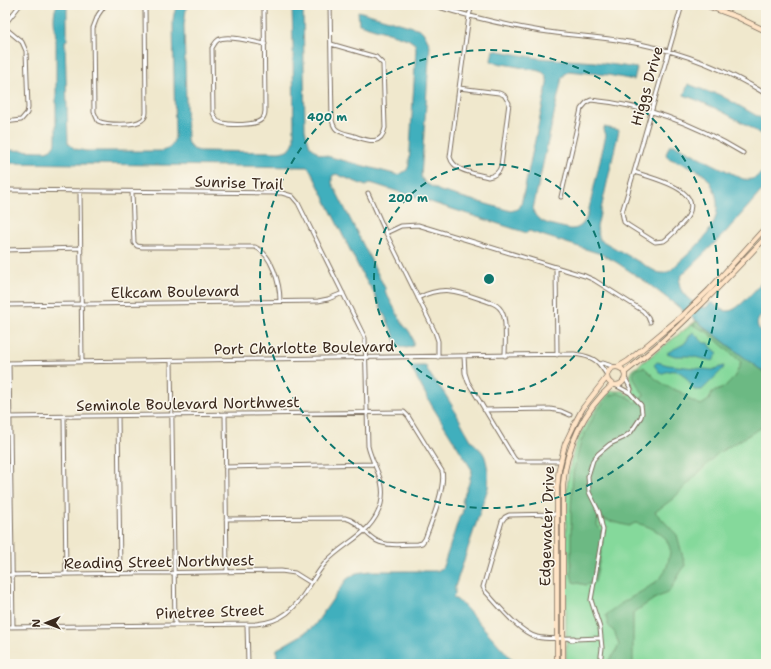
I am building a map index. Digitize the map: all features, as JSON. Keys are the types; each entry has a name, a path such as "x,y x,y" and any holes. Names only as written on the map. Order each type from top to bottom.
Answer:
{"street":[{"path":"5,24 20,5"},
{"path":"105,5 98,15 93,28 94,112 98,121 107,124 138,123 145,116 145,5"},
{"path":"264,5 265,115 254,124 222,124 213,113 212,48 214,44 218,40 227,38 264,44"},
{"path":"330,5 333,125 340,132 368,141 378,140 385,128 383,64 376,58 331,44"},
{"path":"432,5 469,16 540,31 619,40 669,51 723,71 766,94"},
{"path":"459,88 499,93 504,95 509,103 501,166 500,170 492,176 488,177 458,168 451,162 450,157 459,88 469,16 472,5"},
{"name":"Higgs Drive","path":"634,172 676,188 686,194 689,198 691,207 689,216 664,241 655,242 628,225 624,222 622,212 682,5"},
{"path":"705,5 737,17 766,31"},
{"path":"5,28 22,42 26,51 28,108 24,117 20,120 5,122"},
{"path":"561,197 581,109 583,105 591,100 669,117 703,131 743,153"},
{"name":"Sunrise Trail","path":"5,190 282,193 292,196 298,203 363,333 366,343 366,358"},
{"path":"80,191 82,362"},
{"path":"132,192 134,243 137,246 142,248 255,246 263,252 276,276 280,290 280,301"},
{"path":"368,193 435,332 438,341 438,357"},
{"path":"386,233 401,226 418,225 556,267 594,280 643,311 650,322"},
{"path":"607,376 611,369 628,361 696,303 766,227"},
{"path":"614,385 621,384 625,376 688,319 766,237"},
{"path":"5,250 81,248"},
{"path":"556,267 557,355"},
{"path":"418,298 435,291 449,290 498,306 501,309 504,318 505,356"},
{"name":"Elkcam Boulevard","path":"5,306 323,300 343,293"},
{"name":"Port Charlotte Boulevard","path":"7,363 557,355 583,356 600,364 603,363 616,367"},
{"path":"464,356 466,378 514,458 517,461 560,461"},
{"name":"Pinetree Street","path":"5,627 247,624 267,622 282,616 295,606 322,566 332,556 365,531 378,514 382,498 382,481 368,446 366,358"},
{"path":"171,361 175,625"},
{"path":"7,363 10,417 13,627"},
{"path":"600,364 600,367 607,376 609,382 630,393 641,405 642,413 631,432 623,438 610,444 598,454 593,460 588,476 589,492 599,512 603,530 592,600 600,628 602,648 600,664"},
{"path":"616,367 622,370 631,389 630,393"},
{"name":"Edgewater Drive","path":"557,664 556,514 560,461 565,444 576,419 607,376"},
{"name":"Edgewater Drive","path":"563,664 563,485 565,469 573,440 586,416 605,391 614,385"},
{"path":"484,410 550,409 561,411 570,415"},
{"name":"Seminole Boulevard Northwest","path":"10,417 404,412 442,471 443,481 425,539 422,543 418,544 384,544 375,540 365,531"},
{"path":"225,414 227,572"},
{"path":"118,416 120,573"},
{"path":"64,417 66,574"},
{"path":"225,467 375,464"},
{"path":"556,514 509,515 505,517 502,521 483,587 485,591 524,631 537,637 563,638 571,640 601,638"},
{"path":"226,519 345,518 354,521 365,531"},
{"path":"5,522 11,522"},
{"name":"Reading Street Northwest","path":"5,575 285,571 299,575 311,583"},
{"path":"247,624 248,664"}],"green space":[{"path":"696,321 766,374 766,664 566,664 566,499 567,482 573,453 583,428 611,391 623,391 628,395 634,390 630,380 630,375 633,370"},
{"path":"696,321 766,374 766,425 718,453 674,498 655,512 677,535 685,565 669,592 654,599 633,613 633,664 606,664 615,653 619,645 615,633 608,625 606,615 660,578 667,567 670,549 666,539 659,532 645,525 635,523 629,526 598,519 597,525 602,532 602,548 595,582 586,585 573,582 571,572 571,509 573,473 581,441 597,411 609,396 618,393 630,398 635,403 644,395 636,383 633,375 634,371 638,369 644,367 656,379 668,387 681,392 690,400 701,405 709,400 712,392 723,388 731,382 737,373 741,362 707,332 693,325"}],"water":[{"path":"57,5 69,5 67,8 67,40 65,41 68,143 75,149 86,151 162,151 171,146 175,136 173,20 177,5 191,5 186,10 184,25 187,139 190,146 195,150 200,151 279,152 289,149 294,140 292,5 303,5 305,130 310,146 319,154 398,175 407,170 409,165 416,49 415,44 408,39 359,24 358,11 420,29 430,45 421,177 425,183 440,191 511,211 518,209 521,205 547,80 544,73 540,71 492,62 493,50 538,58 595,62 637,68 634,80 608,75 569,71 562,78 533,209 535,214 542,221 569,229 582,225 588,213 606,135 604,127 619,130 597,227 599,239 655,271 665,273 671,270 704,238 711,229 717,208 716,196 708,179 687,165 668,158 666,154 670,145 675,145 743,179 753,179 766,168 766,186 724,234 682,275 680,286 685,296 695,303 705,308 712,302 721,309 728,311 738,307 766,277 766,310 758,320 757,326 766,334 766,374 646,282 601,254 529,231 527,233 374,184 370,183 366,186 336,174 332,176 332,183 386,290 385,291 404,326 411,335 413,346 407,348 396,343 393,333 371,287 361,272 311,171 307,167 5,163 5,150 46,151 51,149 56,142 56,42 54,14"},
{"path":"688,84 720,95 766,121 766,138 747,125 706,104 684,95"},
{"path":"693,332 704,343 709,343 718,353 713,361 690,356 675,356 667,353 685,343"},
{"path":"657,362 668,365 712,370 724,366 723,369 702,390 694,390 689,381 681,373 668,371 661,374 654,365"},
{"path":"410,366 426,366 431,376 447,397 471,440 485,457 488,472 488,488 455,587 455,595 453,597 464,606 516,664 399,664 382,661 364,664 276,664 277,649 314,626 347,579 356,573 371,571 437,571 442,568 444,564 460,515 462,514 464,505 462,501 472,470 432,406"}]}
